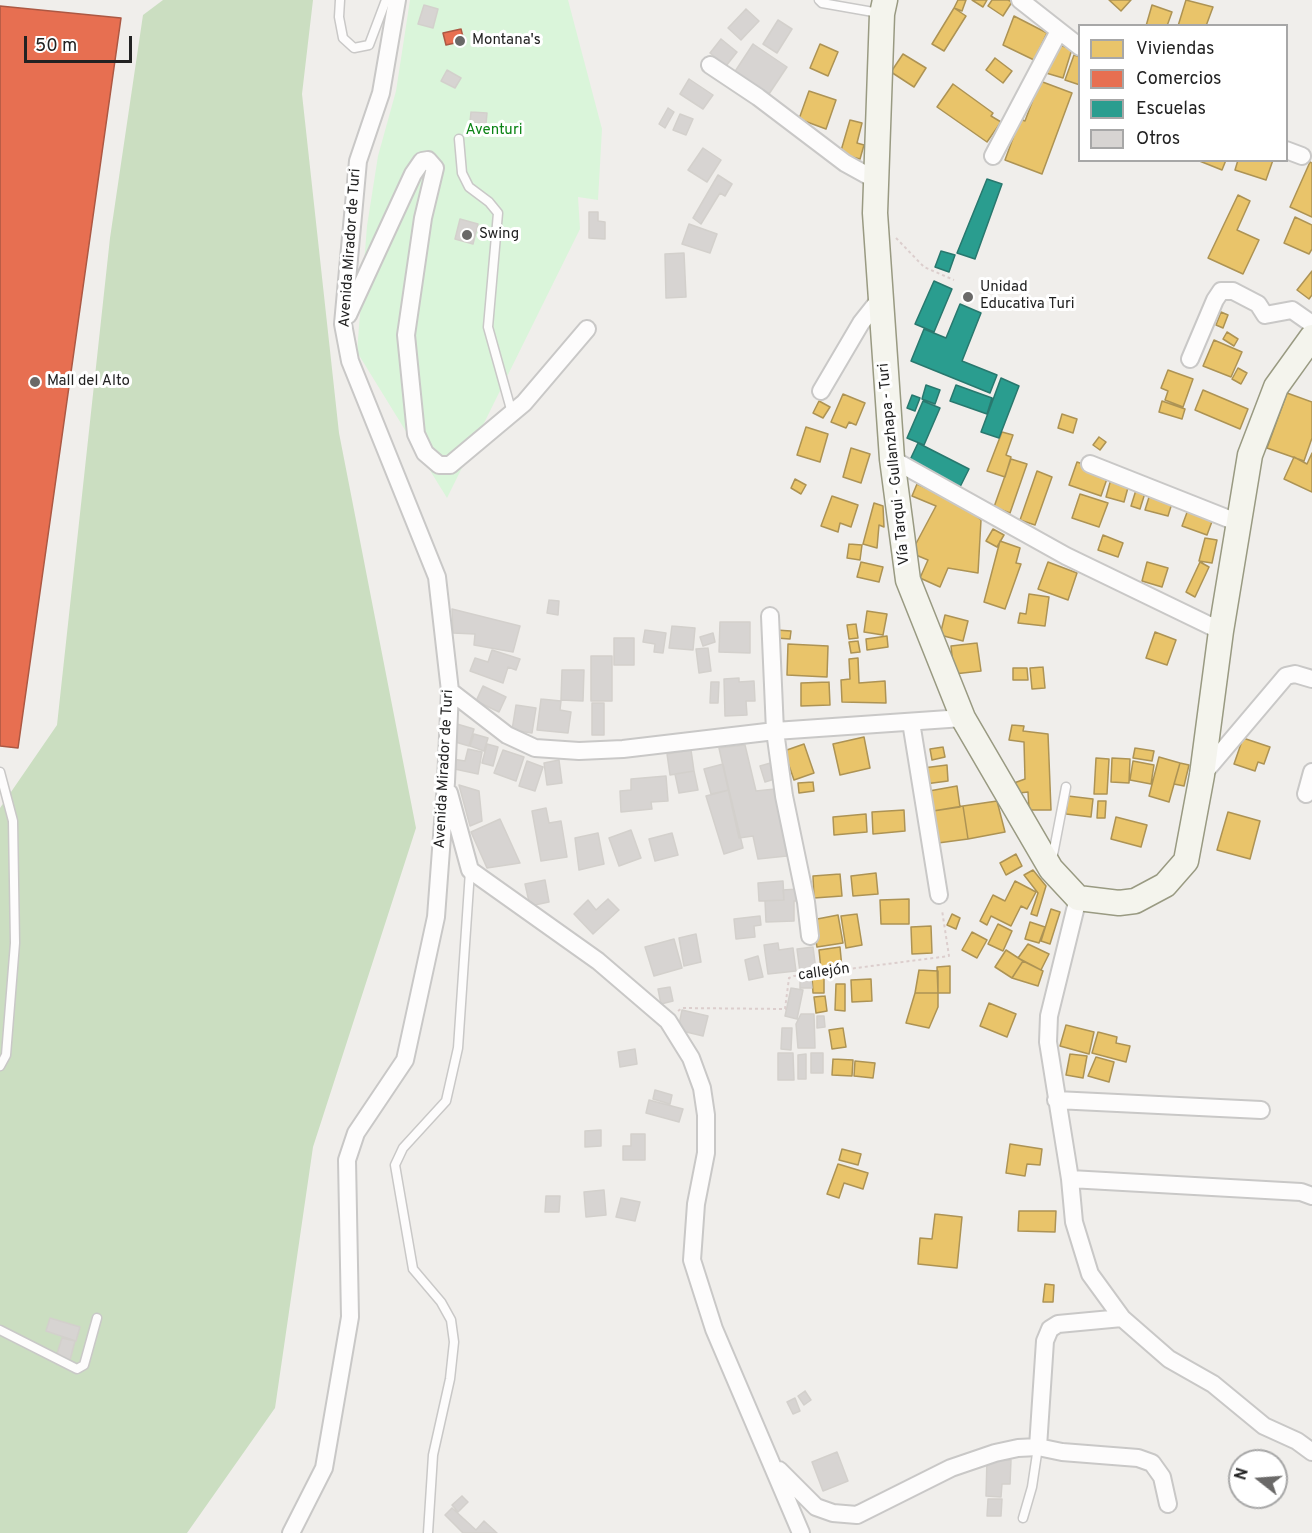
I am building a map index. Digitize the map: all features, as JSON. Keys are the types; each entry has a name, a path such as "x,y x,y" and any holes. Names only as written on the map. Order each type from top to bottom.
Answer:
{"main road":[{"name":"Vía Tarqui - Gullanzhapa - Turi","path":"883,7 874,179 875,213 892,459 908,580 963,718 1051,869 1078,898"},
{"path":"1078,898 1119,903 1135,901 1151,895 1178,872 1190,849 1221,631 1250,454 1276,387 1312,337"}],"street":[{"name":"Avenida Mirador de Turi","path":"291,1533 324,1468 350,1317 348,1160 356,1133 405,1060 436,917 446,782 450,692 437,577 350,361 344,324 358,160 381,93 397,0"},
{"path":"1020,0 1078,45"},
{"path":"993,156 1059,31"},
{"path":"710,65 758,97 845,163 874,179"},
{"path":"344,324 413,174 422,161 428,160 435,168 423,218 406,335 416,434 425,453 439,465 450,465 512,413 587,329"},
{"path":"1190,359 1221,291 1233,291 1258,304 1265,315 1292,310 1312,324"},
{"path":"820,391 861,322 880,299"},
{"path":"892,459 1066,556 1221,631"},
{"path":"1090,464 1239,523"},
{"path":"770,616 776,731 784,796 806,903 810,936"},
{"path":"1202,775 1286,676 1295,674 1312,679"},
{"path":"450,692 507,735 535,748 579,751 623,749 776,731 963,718"},
{"path":"911,722 939,895"},
{"path":"1306,794 1312,772"},
{"path":"446,782 470,870 598,961 668,1022 691,1058 702,1088 706,1115 706,1153 696,1204 692,1260 714,1329 774,1464 801,1533"},
{"path":"1078,898 1049,1016 1048,1042 1070,1179 1074,1222 1090,1274 1122,1318 1169,1359 1213,1384 1264,1426 1297,1441 1312,1452"},
{"path":"1056,1100 1261,1110"},
{"path":"1070,1179 1301,1192 1312,1196"},
{"path":"1038,1447 1045,1341 1050,1329 1058,1324 1122,1318"},
{"path":"774,1464 816,1507 833,1513 857,1515 951,1468 994,1453 1038,1447 1062,1452 1138,1458 1152,1463 1161,1478 1168,1504"}],"lane":[{"path":"340,0 339,17 343,38 354,48 369,45 386,0"},
{"path":"819,0 822,3 883,7"},
{"path":"459,139 462,172 465,180 469,187 489,201 498,213 488,327 512,413"},
{"path":"0,772 13,821 15,943 6,1054 0,1066"},
{"path":"1051,869 1066,788"},
{"path":"428,1533 433,1455 450,1379 454,1342 451,1320 441,1302 413,1269 395,1165 403,1148 446,1101 458,1048 470,870"},
{"path":"0,1330 77,1369 84,1365 97,1318"},
{"path":"1023,1518 1032,1487 1038,1447"}],"path":[{"path":"875,213 924,267 954,280"},
{"name":"callejón","path":"668,1022 682,1008 785,1009 789,978 794,976 949,956 939,895"}],"green space":[{"path":"163,0 313,0 302,94 339,433 416,828 313,1147 275,1408 187,1533 0,1533 0,808 57,725 110,238 143,15"},
{"name":"Aventuri","path":"410,0 568,0 602,129 598,200 578,197 580,229 447,498 357,352 367,226 378,156 396,91"}],"building: Viviendas":[{"path":"958,0 966,0 962,11 954,8"},
{"path":"972,0 987,0 983,7"},
{"path":"992,0 1012,2 1003,16 988,6"},
{"path":"1109,0 1131,0 1121,11"},
{"path":"1186,0 1213,7 1207,24 1179,24"},
{"path":"1152,5 1172,12 1168,24 1147,24"},
{"path":"954,8 966,16 944,51 932,44"},
{"path":"1014,16 1047,33 1034,60 1003,45"},
{"path":"820,44 838,52 828,76 810,68"},
{"path":"1056,44 1072,49 1063,78 1046,73"},
{"path":"903,54 926,68 914,87 891,72"},
{"path":"1074,55 1078,56 1078,84 1065,80"},
{"path":"995,58 1012,71 1003,83 986,70"},
{"path":"1040,81 1072,93 1042,174 1005,160 1020,119 1025,121"},
{"path":"953,84 993,113 991,116 1001,122 987,142 937,107"},
{"path":"809,91 836,100 826,129 799,119"},
{"path":"850,120 862,123 857,143 864,145 860,159 840,154"},
{"path":"1202,162 1225,162 1222,170"},
{"path":"1237,162 1272,162 1266,180 1235,170"},
{"path":"1310,162 1312,163 1312,217 1290,207"},
{"path":"1238,195 1250,201 1237,230 1259,240 1243,274 1208,258"},
{"path":"1295,217 1312,225 1312,249 1309,254 1284,243"},
{"path":"1312,271 1312,295 1309,299 1297,290"},
{"path":"1221,312 1228,315 1223,328 1216,325"},
{"path":"1227,332 1238,339 1234,346 1223,339"},
{"path":"1214,340 1242,352 1231,377 1203,366"},
{"path":"1238,368 1247,373 1241,384 1232,379"},
{"path":"1168,370 1193,379 1183,407 1165,400 1168,391 1161,388"},
{"path":"1203,390 1248,409 1240,429 1195,410"},
{"path":"1287,393 1312,402 1312,438 1304,461 1267,448"},
{"path":"843,394 865,403 856,425 849,422 846,428 831,422"},
{"path":"819,401 830,407 823,418 813,413"},
{"path":"1162,401 1185,409 1182,419 1159,412"},
{"path":"1062,414 1077,419 1073,433 1058,428"},
{"path":"806,427 828,434 820,462 797,455"},
{"path":"1002,432 1013,435 1006,455 1011,457 1005,477 987,471"},
{"path":"1099,437 1106,442 1100,450 1093,445"},
{"path":"851,448 870,454 861,483 843,477"},
{"path":"1312,453 1312,492 1284,479 1294,457 1307,464"},
{"path":"1011,459 1027,464 1010,513 994,507"},
{"path":"1077,462 1109,473 1101,496 1069,485"},
{"path":"1037,471 1052,477 1035,525 1020,520"},
{"path":"795,479 806,485 801,494 791,488"},
{"path":"1111,479 1129,484 1124,502 1106,497"},
{"path":"917,484 963,505 981,520 978,573 948,568 940,587 920,578 928,560 911,553 936,506 912,496"},
{"path":"1136,490 1145,493 1140,509 1131,506"},
{"path":"1080,494 1108,503 1099,527 1072,518"},
{"path":"1150,494 1173,500 1168,516 1145,510"},
{"path":"832,496 858,505 851,527 840,523 838,532 821,526"},
{"path":"874,503 883,506 884,527 879,525 877,548 863,544"},
{"path":"1189,507 1214,516 1207,535 1182,526"},
{"path":"993,529 1004,535 997,547 986,541"},
{"path":"1103,535 1123,543 1118,557 1098,550"},
{"path":"1205,538 1217,540 1212,563 1199,561"},
{"path":"1000,541 1020,548 1016,563 1021,564 1005,609 984,602"},
{"path":"849,544 862,545 860,560 847,558"},
{"path":"861,562 883,567 879,582 857,577"},
{"path":"1048,562 1077,573 1068,600 1038,589"},
{"path":"1147,562 1168,568 1162,587 1142,581"},
{"path":"1200,562 1209,567 1195,597 1186,592"},
{"path":"1029,594 1049,597 1045,626 1018,623 1020,613 1026,614"},
{"path":"867,611 887,614 883,635 864,632"},
{"path":"945,615 968,621 963,641 940,635"},
{"path":"856,624 858,638 849,639 847,625"},
{"path":"776,630 791,631 790,639 776,638"},
{"path":"1155,632 1176,640 1167,665 1146,658"},
{"path":"887,636 888,647 867,650 866,639"},
{"path":"858,641 860,652 851,653 849,642"},
{"path":"977,643 981,671 954,674 951,646"},
{"path":"788,644 828,646 827,677 787,675"},
{"path":"858,658 859,683 885,681 886,703 842,702 841,680 850,679 849,659"},
{"path":"1043,667 1045,688 1032,689 1030,668"},
{"path":"1013,668 1027,668 1028,680 1013,680"},
{"path":"829,682 830,705 801,706 801,683"},
{"path":"1012,725 1024,726 1023,731 1048,734 1051,810 1029,810 1028,792 1019,793 1014,783 1025,779 1024,742 1009,740"},
{"path":"864,737 870,768 840,775 833,744"},
{"path":"1243,738 1270,747 1264,764 1258,762 1255,771 1234,764"},
{"path":"804,744 814,773 794,780 784,751"},
{"path":"943,747 945,757 932,760 930,749"},
{"path":"1135,748 1154,751 1152,761 1133,758"},
{"path":"1159,757 1180,763 1169,802 1149,796"},
{"path":"1096,758 1109,759 1107,794 1094,794"},
{"path":"1112,758 1130,759 1129,783 1111,782"},
{"path":"1133,761 1154,765 1151,784 1130,780"},
{"path":"1180,763 1189,765 1184,786 1174,784"},
{"path":"947,765 948,781 925,784 923,768"},
{"path":"813,782 814,791 799,793 798,783"},
{"path":"957,786 960,807 933,811 929,791"},
{"path":"1068,796 1093,799 1091,817 1066,814"},
{"path":"997,801 1005,832 968,839 963,806"},
{"path":"1098,801 1106,801 1105,818 1097,818"},
{"path":"963,806 968,839 938,843 933,811"},
{"path":"904,810 905,831 873,834 872,812"},
{"path":"1228,812 1260,821 1250,859 1217,850"},
{"path":"866,814 867,832 834,835 833,817"},
{"path":"1116,817 1147,825 1141,847 1111,839"},
{"path":"1016,854 1022,866 1006,875 1000,863"},
{"path":"1033,870 1046,886 1037,916 1031,914 1038,893 1024,875"},
{"path":"876,873 878,894 853,896 851,876"},
{"path":"840,874 842,896 814,898 813,876"},
{"path":"1015,881 1036,892 1027,909 1021,906 1011,926 991,916 987,925 980,921 993,895 1005,901"},
{"path":"909,899 909,924 881,924 880,900"},
{"path":"1051,909 1060,912 1050,944 1041,941"},
{"path":"857,914 862,945 846,948 841,916"},
{"path":"952,914 960,918 956,929 947,925"},
{"path":"838,915 843,943 817,947 812,920"},
{"path":"1030,922 1045,927 1039,943 1025,939"},
{"path":"998,924 1012,931 1003,951 988,944"},
{"path":"931,926 932,953 912,954 911,927"},
{"path":"972,932 987,940 977,958 962,950"},
{"path":"1028,944 1049,954 1041,970 1018,958"},
{"path":"840,947 842,968 821,970 819,950"},
{"path":"1006,950 1023,961 1012,978 995,967"},
{"path":"1023,961 1043,971 1038,986 1012,978"},
{"path":"950,966 950,993 938,993 937,967"},
{"path":"919,970 938,971 938,993 915,993"},
{"path":"812,977 824,977 824,993 813,993"},
{"path":"871,979 872,1001 852,1002 851,980"},
{"path":"836,984 845,984 845,1011 835,1010"},
{"path":"915,993 938,993 938,1007 929,1028 906,1023"},
{"path":"825,996 827,1011 816,1013 814,997"},
{"path":"989,1003 1016,1014 1007,1037 980,1026"},
{"path":"1066,1025 1094,1032 1089,1054 1060,1046"},
{"path":"843,1028 846,1047 832,1049 829,1030"},
{"path":"1098,1032 1117,1037 1116,1043 1130,1046 1126,1062 1092,1053"},
{"path":"1070,1054 1087,1056 1083,1078 1066,1075"},
{"path":"1096,1057 1114,1062 1109,1082 1088,1076"},
{"path":"833,1059 853,1060 852,1076 832,1075"},
{"path":"855,1061 875,1063 873,1078 854,1076"},
{"path":"1010,1144 1042,1149 1040,1165 1027,1164 1025,1176 1006,1173"},
{"path":"842,1149 861,1154 858,1165 839,1160"},
{"path":"838,1164 868,1173 863,1189 844,1183 839,1198 827,1194"},
{"path":"1019,1211 1056,1211 1055,1232 1018,1231"},
{"path":"935,1214 962,1217 957,1268 918,1264 920,1238 932,1239"},
{"path":"1045,1284 1054,1285 1053,1302 1043,1302"}],"building: Comercios":[{"name":"Mall del Alto","path":"0,6 121,18 18,748 0,746"},
{"path":"461,29 464,41 446,45 443,33"}],"building: Escuelas":[{"path":"987,179 1002,184 975,259 957,253"},
{"path":"941,251 955,255 949,272 935,267"},
{"path":"934,281 952,289 934,332 915,324"},
{"path":"960,304 981,313 962,361 997,375 990,393 911,361 924,329 946,338"},
{"path":"1001,378 1019,386 999,438 981,432"},
{"path":"926,385 940,390 935,404 922,399"},
{"path":"956,385 992,398 987,414 950,401"},
{"path":"912,395 920,398 915,411 907,408"},
{"path":"923,401 940,408 924,445 907,438"},
{"path":"918,443 969,469 960,487 909,462"}],"building: Otros":[{"path":"424,5 438,9 433,28 418,24"},
{"path":"746,9 759,21 741,40 728,28"},
{"path":"778,20 792,29 777,53 763,44"},
{"path":"721,39 737,52 726,66 710,53"},
{"path":"753,44 787,67 769,94 734,73"},
{"path":"447,70 461,78 455,88 441,81"},
{"path":"689,79 713,95 703,109 680,94"},
{"path":"668,108 674,112 665,128 659,124"},
{"path":"471,112 487,113 486,124 470,122"},
{"path":"680,114 693,119 686,135 673,130"},
{"path":"703,148 721,160 707,182 688,170"},
{"path":"718,175 732,184 725,196 720,193 701,224 693,218"},
{"path":"589,212 598,212 598,221 605,222 605,239 589,238"},
{"path":"460,219 478,224 473,244 455,239"},
{"path":"689,224 717,234 710,253 682,244"},
{"path":"684,253 686,297 666,298 665,254"},
{"path":"549,600 559,601 558,615 547,613"},
{"path":"452,609 520,626 513,652 474,645 475,634 453,633"},
{"path":"720,622 750,622 750,653 719,652"},
{"path":"672,626 695,628 693,650 669,648"},
{"path":"645,630 666,633 663,653 654,652 655,644 643,642"},
{"path":"713,633 715,642 703,646 700,637"},
{"path":"614,638 634,638 634,665 614,665"},
{"path":"708,648 711,671 699,673 696,649"},
{"path":"492,650 520,659 516,670 508,667 503,683 470,671 475,658 488,662"},
{"path":"591,656 612,656 612,701 591,701"},
{"path":"562,670 584,670 583,701 561,700"},
{"path":"739,678 739,682 754,681 755,701 746,701 747,715 725,716 724,679"},
{"path":"711,682 719,682 718,703 710,703"},
{"path":"483,686 506,697 499,712 476,701"},
{"path":"541,699 561,701 560,710 571,712 568,733 537,730"},
{"path":"592,703 604,703 604,735 592,735"},
{"path":"516,705 536,708 532,733 512,730"},
{"path":"457,724 474,729 469,746 452,741"},
{"path":"474,734 488,738 484,751 470,746"},
{"path":"487,744 498,747 493,766 482,763"},
{"path":"745,745 756,791 775,789 787,856 758,859 753,836 739,838 719,748"},
{"path":"468,749 482,752 478,774 450,768 452,759 465,761"},
{"path":"503,750 524,757 516,781 494,773"},
{"path":"691,750 694,771 670,775 667,754"},
{"path":"559,760 562,783 547,785 544,763"},
{"path":"527,761 543,767 535,791 519,786"},
{"path":"774,762 778,778 765,782 760,766"},
{"path":"723,764 729,790 711,794 704,769"},
{"path":"694,771 698,790 679,793 675,774"},
{"path":"666,776 668,801 651,802 652,809 621,812 620,791 631,790 631,779"},
{"path":"459,785 479,791 482,821 470,826"},
{"path":"729,790 743,848 724,854 706,796"},
{"path":"546,808 549,823 561,821 567,857 541,861 532,811"},
{"path":"500,819 520,863 487,868 471,832"},
{"path":"631,830 641,858 619,866 609,838"},
{"path":"598,833 604,864 579,870 575,838"},
{"path":"672,833 678,855 655,861 649,839"},
{"path":"545,880 549,902 530,906 525,884"},
{"path":"783,881 784,900 759,901 758,883"},
{"path":"798,889 799,901 794,901 794,921 766,922 765,901 784,900 783,890"},
{"path":"608,899 619,910 593,934 574,914 588,900 596,910"},
{"path":"760,916 761,925 754,926 755,937 736,939 734,919"},
{"path":"696,934 701,962 684,966 679,938"},
{"path":"674,939 682,968 654,976 645,947"},
{"path":"778,943 779,950 793,948 796,971 768,974 764,945"},
{"path":"813,947 816,970 800,972 797,949"},
{"path":"758,956 763,977 749,980 745,960"},
{"path":"800,980 811,980 812,988 800,988"},
{"path":"670,987 673,1001 661,1004 658,989"},
{"path":"791,988 803,990 797,1019 785,1016"},
{"path":"682,1010 708,1016 703,1036 678,1030"},
{"path":"801,1014 814,1014 815,1048 798,1048 796,1024"},
{"path":"817,1016 824,1016 825,1027 817,1028"},
{"path":"782,1028 792,1028 791,1050 781,1049"},
{"path":"635,1049 637,1064 620,1067 618,1052"},
{"path":"778,1053 793,1053 794,1080 778,1080"},
{"path":"811,1053 823,1053 823,1073 811,1073"},
{"path":"806,1054 806,1079 798,1079 798,1055"},
{"path":"655,1090 672,1095 670,1104 653,1099"},
{"path":"649,1100 683,1109 679,1122 646,1113"},
{"path":"601,1130 601,1146 585,1147 585,1131"},
{"path":"631,1134 645,1134 645,1160 623,1160 623,1146 631,1146"},
{"path":"604,1190 606,1215 586,1217 584,1192"},
{"path":"546,1196 560,1196 559,1212 545,1212"},
{"path":"621,1198 640,1202 635,1221 616,1217"},
{"path":"50,1318 80,1327 76,1341 46,1331"},
{"path":"62,1338 75,1341 70,1360 56,1357"},
{"path":"805,1391 811,1400 804,1405 798,1396"},
{"path":"795,1398 800,1411 793,1414 787,1402"},
{"path":"837,1452 848,1481 823,1491 812,1462"},
{"path":"987,1459 1011,1460 1010,1484 1002,1484 1001,1497 986,1496"},
{"path":"462,1496 468,1502 458,1512 452,1505"},
{"path":"988,1499 1002,1499 1001,1516 987,1516"},
{"path":"452,1508 476,1530 484,1521 497,1533 463,1533 445,1515"}],"place":[{"name":"Montana's","path":"460,41"},
{"name":"Swing","path":"467,235"},
{"name":"Unidad Educativa Turi","path":"968,297"},
{"name":"Mall del Alto","path":"35,382"}]}
